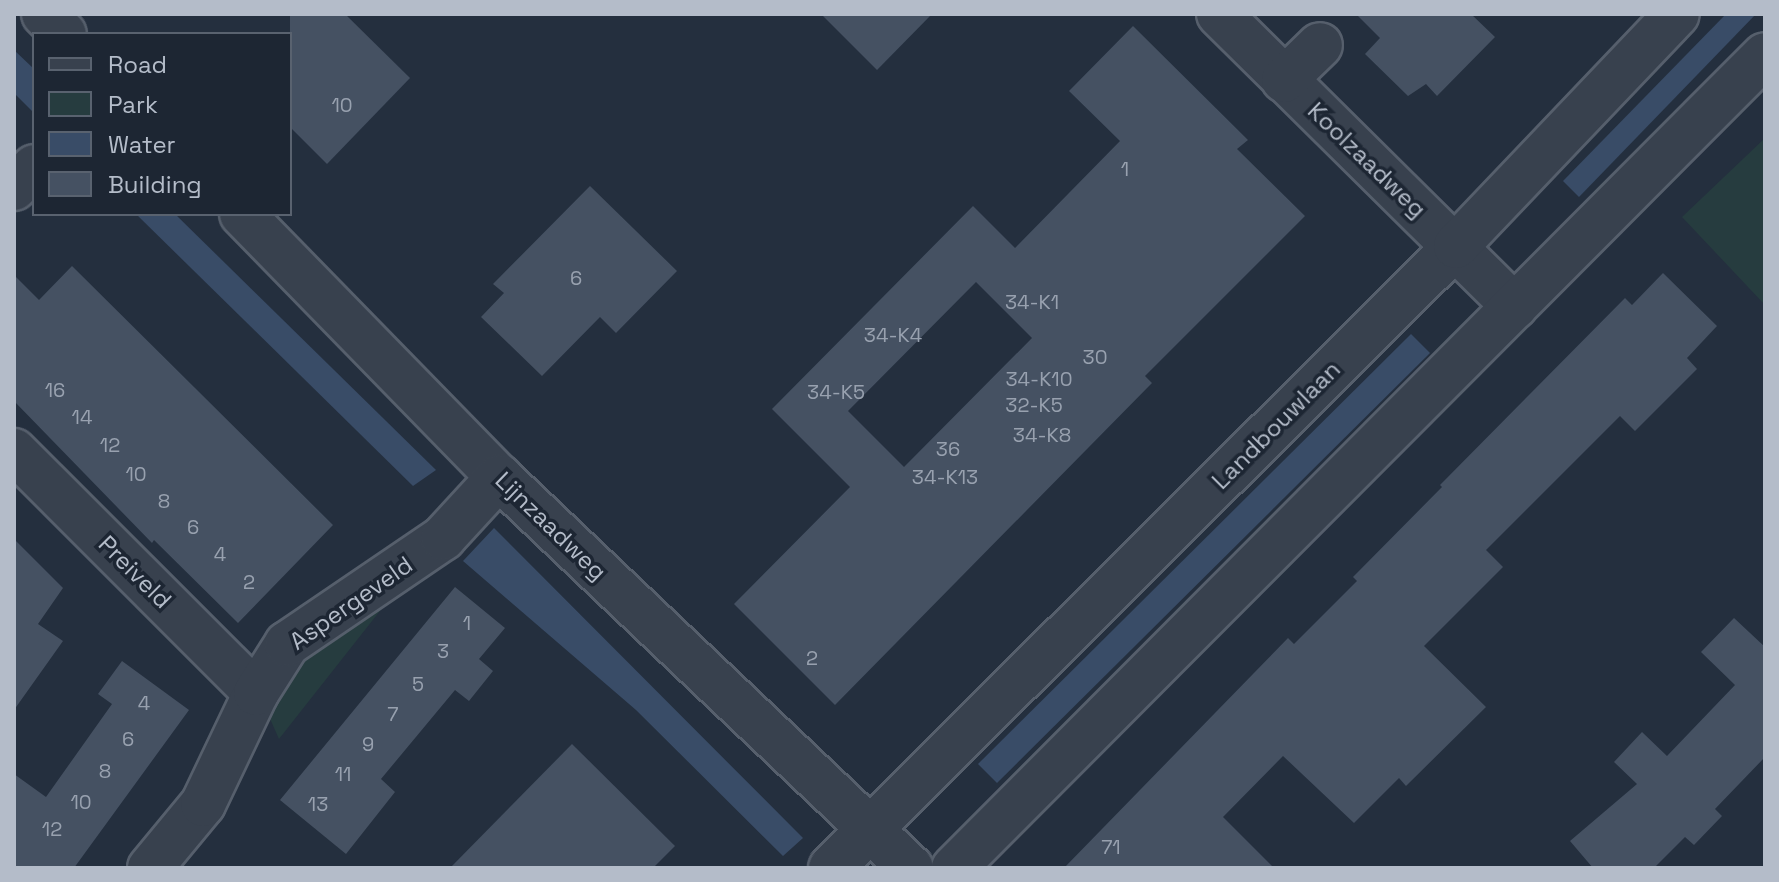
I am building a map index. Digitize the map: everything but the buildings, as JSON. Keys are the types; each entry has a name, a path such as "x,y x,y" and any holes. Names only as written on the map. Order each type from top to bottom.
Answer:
{"street":[{"path":"44,14 62,32"},
{"name":"Koolzaadweg","path":"1219,14 1515,307"},
{"name":"Landbouwlaan","path":"831,868 1456,246 1677,14"},
{"path":"1284,80 1320,45"},
{"path":"954,868 1765,55"},
{"path":"14,188 32,169"},
{"name":"Lijnzaadweg","path":"244,216 499,477 868,830"},
{"name":"Preiveld","path":"14,451 256,693"},
{"name":"Aspergeveld","path":"150,868 203,804 256,693 287,644 443,538 499,477"},
{"path":"868,830 911,868"}],"green space":[{"path":"1765,138 1765,305 1682,217"},
{"path":"402,583 279,739 267,712 297,657"}],"water":[{"path":"1726,14 1756,14 1579,197 1563,181"},
{"path":"14,50 32,67 32,111 14,93"},
{"path":"138,216 177,216 436,470 413,486"},
{"path":"1411,334 1430,353 997,783 978,764"},
{"path":"494,528 803,838 783,856 636,710 463,561"}]}
